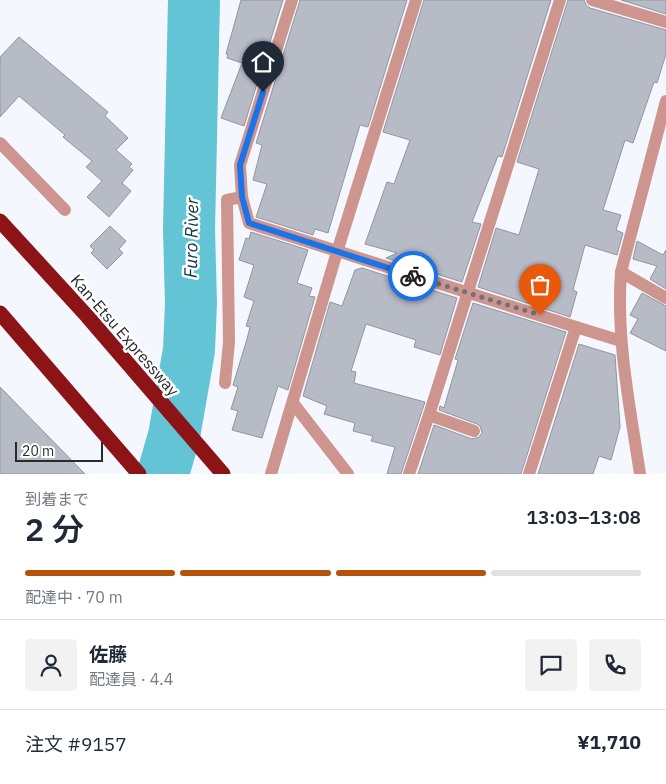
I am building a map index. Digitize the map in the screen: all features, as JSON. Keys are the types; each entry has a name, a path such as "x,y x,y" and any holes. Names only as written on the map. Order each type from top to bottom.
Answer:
{"highway":[{"name":"Kan-Etsu Expressway","path":"0,221 87,316 223,474"},
{"path":"0,313 140,474"}],"street":[{"path":"292,0 240,165 242,197 249,223 621,341"},
{"path":"271,474 337,252 416,0"},
{"path":"409,474 560,0"},
{"path":"592,0 666,22"},
{"path":"640,474 621,341 621,272 666,101"},
{"path":"0,143 65,210"},
{"path":"225,382 229,342 226,200 242,197"},
{"path":"621,272 666,298"},
{"path":"529,474 576,327"},
{"path":"293,403 348,474"},
{"path":"429,414 474,431"}],"building":[{"path":"241,0 283,0 244,126 221,118 242,63 227,58 228,54 226,54"},
{"path":"300,0 407,0 368,127 360,125 328,233 315,229 313,235 256,217 267,184 253,180 262,145 256,143"},
{"path":"424,0 551,0 502,157 498,156 472,222 481,224 462,282 386,258 397,253 365,244 387,182 394,184 410,140 383,132"},
{"path":"568,0 584,0 590,8 666,30 666,54 657,83 654,82 633,143 625,140 603,210 621,215 616,230 623,233 617,255 585,245 573,290 577,292 570,317 478,287 496,228 519,235 539,169 517,162"},
{"path":"621,0 666,0 666,14"},
{"path":"19,37 108,112 105,116 128,138 116,150 132,164 129,167 133,170 122,183 131,191 109,217 87,197 102,181 86,167 92,161 63,137 65,135 19,96 0,117 0,57"},
{"path":"110,226 126,241 119,249 123,253 107,269 91,253 94,250 90,246"},
{"path":"251,232 308,250 297,283 312,288 309,296 315,297 288,390 278,386 262,438 232,430 238,411 231,409 238,387 233,385 250,327 246,326 254,301 244,297 254,265 239,260 246,238 249,239"},
{"path":"637,241 663,255 666,250 666,289 650,279 657,266 633,259"},
{"path":"362,268 457,298 440,355 414,347 416,340 366,324 351,371 356,372 354,383 425,402 401,474 387,474 395,447 371,441 373,436 353,431 355,423 324,414 327,406 303,396 330,302 342,306 355,270"},
{"path":"642,293 666,306 666,351 630,333 638,319 630,315"},
{"path":"473,303 566,332 521,474 418,474 434,425 472,439 479,437 482,433 480,426 477,424 439,410 440,406 444,408 458,360 455,359"},
{"path":"579,344 615,355 620,427 611,460 599,456 593,474 538,474"},
{"path":"0,387 85,474 0,474"}],"waterway":[{"name":"Furo River","path":"163,474 174,436 189,350 191,303 189,230 194,0"}],"way so far":[{"path":"413,276 540,315"}],"route":[{"path":"263,92 240,165 242,197 249,223 413,276"}]}
